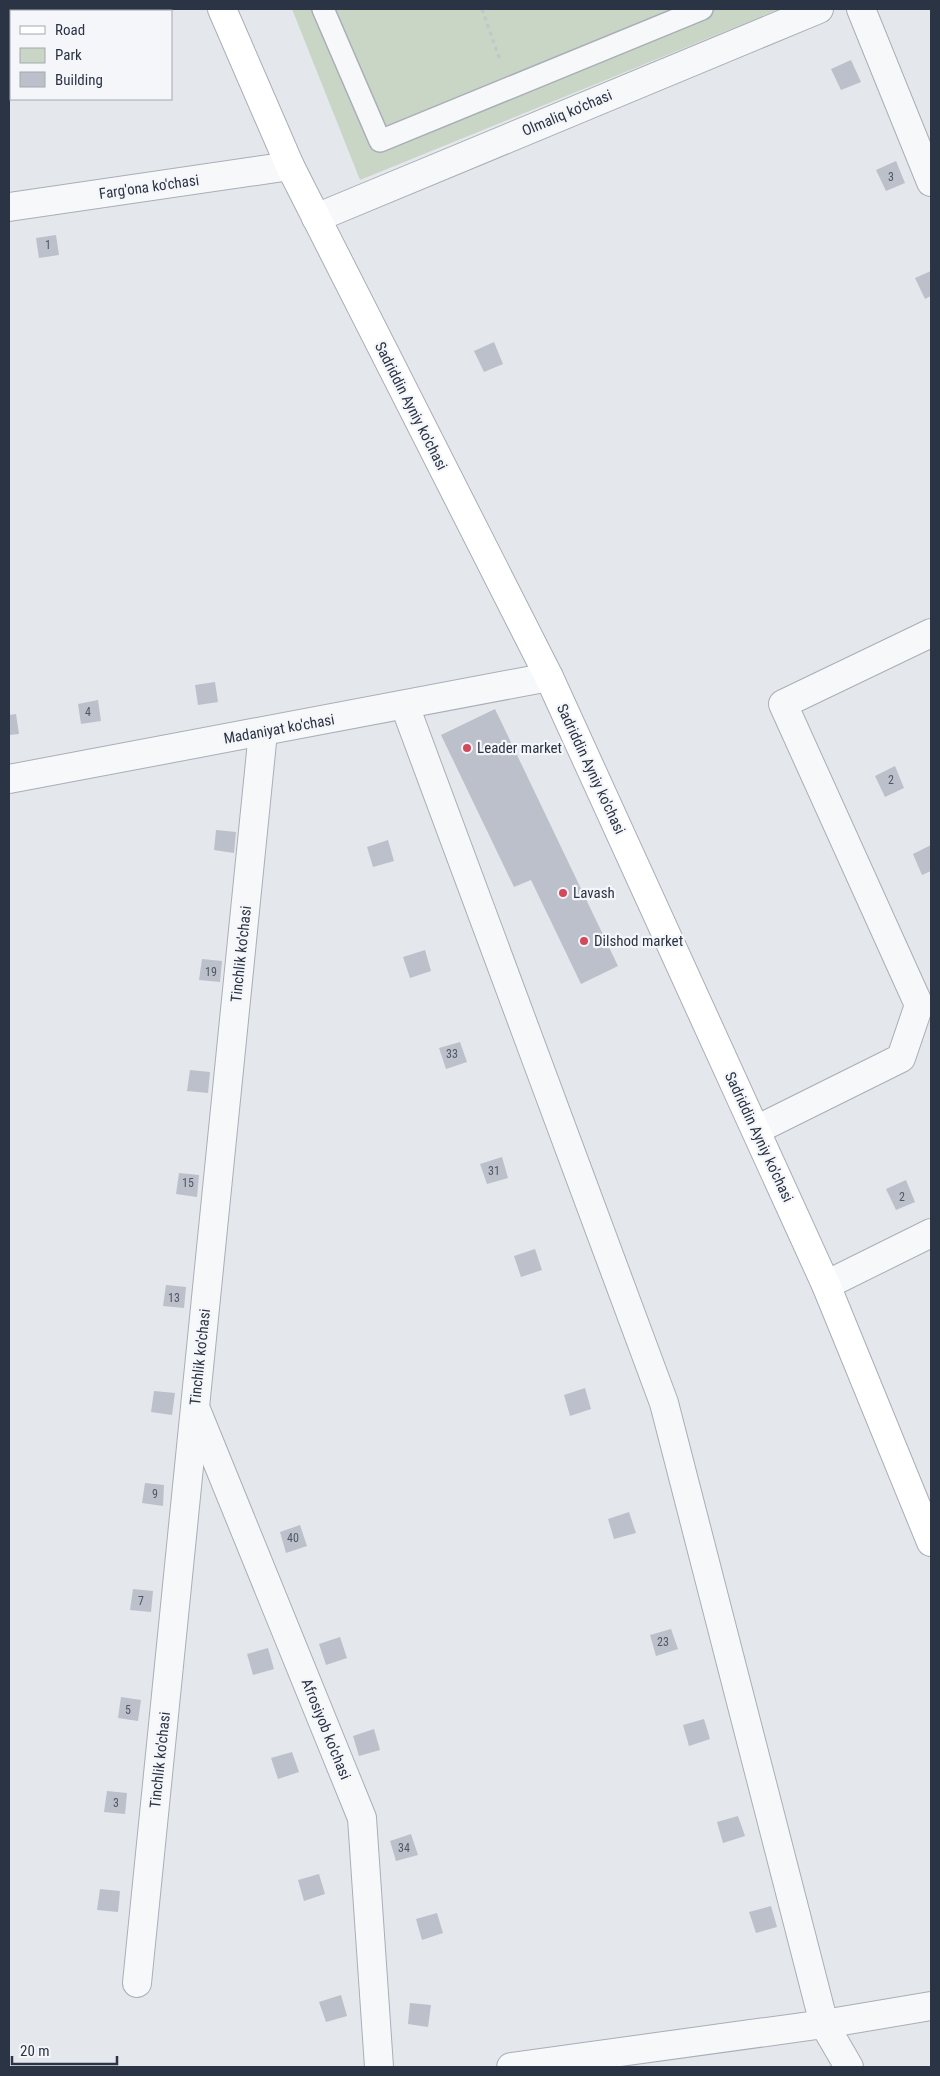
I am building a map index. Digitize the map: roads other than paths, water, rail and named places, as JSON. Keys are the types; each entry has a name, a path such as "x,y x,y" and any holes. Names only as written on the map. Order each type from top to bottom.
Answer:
{"street":[{"name":"Sadriddin Ayniy ko'chasi","path":"222,9 290,166 549,677 826,1285 931,1542"},
{"name":"Olmaliq ko'chasi","path":"316,218 819,9"},
{"path":"861,9 931,182"},
{"name":"Farg'ona ko'chasi","path":"9,207 290,166"},
{"path":"756,1130 901,1058 925,1002 783,704 931,633"},
{"name":"Madaniyat ko'chasi","path":"9,779 404,706 549,677"},
{"path":"404,706 664,1403 824,2024 849,2067"},
{"name":"Tinchlik ko'chasi","path":"137,1982 263,732"},
{"path":"826,1285 931,1233"},
{"name":"Afrosiyob ko'chasi","path":"195,1409 362,1818 379,2067"},
{"path":"511,2067 824,2024 931,2006"}],"lane":[{"path":"323,9 380,141 702,9"}],"place":[{"name":"Leader market","path":"467,748"},
{"name":"Lavash","path":"563,893"},
{"name":"Dilshod market","path":"584,941"}]}
